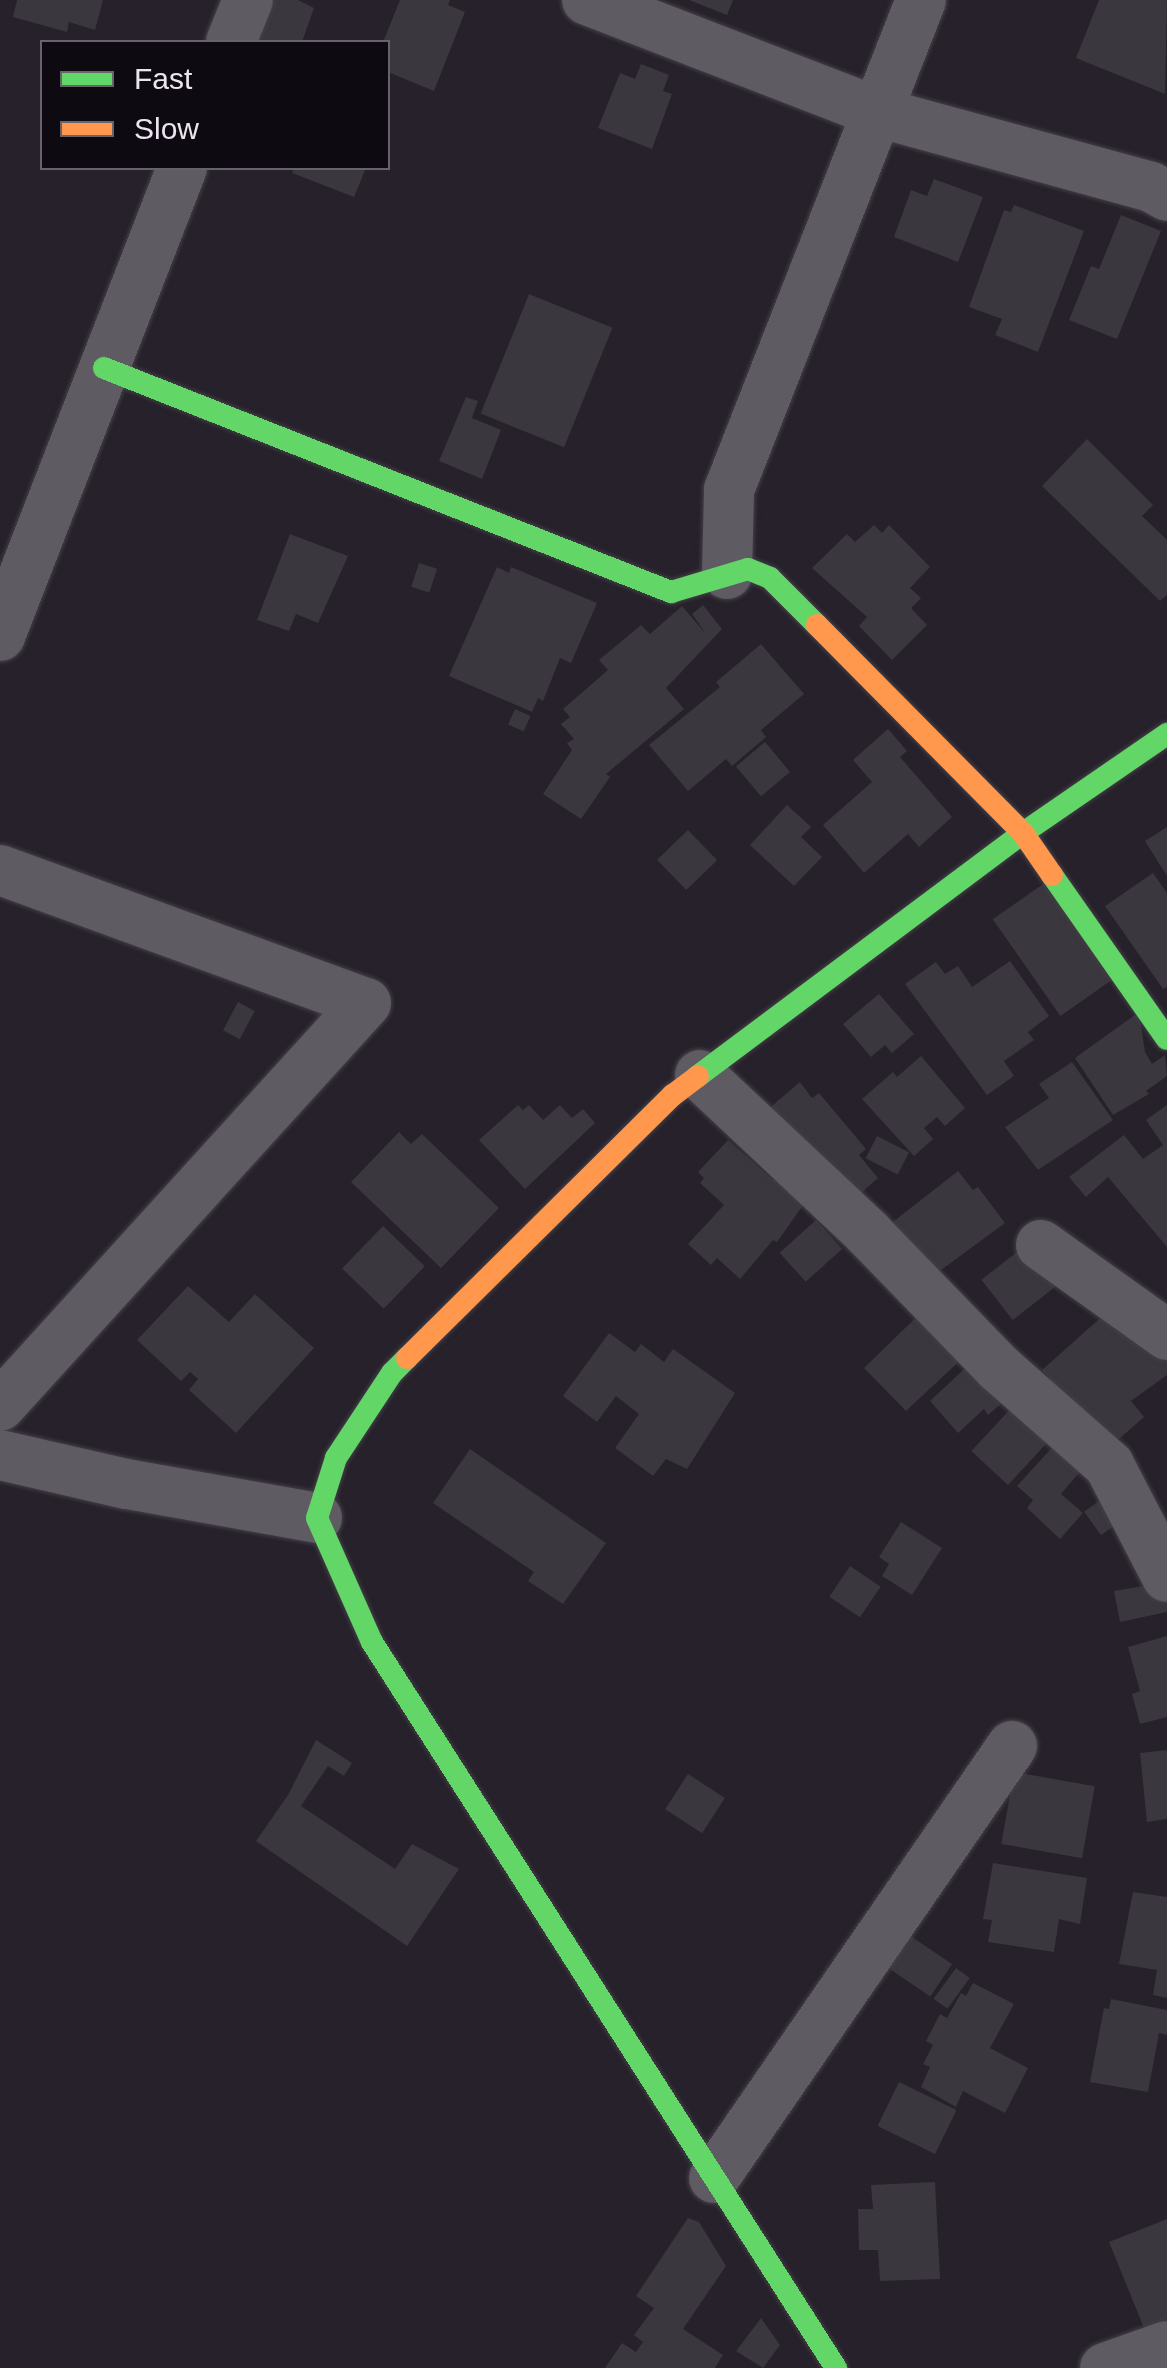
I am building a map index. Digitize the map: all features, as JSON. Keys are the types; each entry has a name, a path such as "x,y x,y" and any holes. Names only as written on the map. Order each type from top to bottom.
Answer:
{"street":[{"path":"232,40 248,0"},
{"path":"587,0 877,112 1152,188 1167,196"},
{"path":"727,574 729,490 921,0"},
{"path":"0,636 181,170"},
{"path":"104,368 671,592 748,568 770,578 1023,834 1167,1039"},
{"path":"836,2368 372,1642 316,1518 336,1458 392,1372 673,1095 1023,834 1167,734"},
{"path":"0,870 366,1004 0,1406"},
{"path":"700,1076 868,1233 999,1368 1108,1465 1167,1577"},
{"path":"1041,1245 1167,1335"},
{"path":"0,1456 127,1484 316,1518"},
{"path":"714,2178 1012,1746"},
{"path":"1105,2368 1167,2346"}],"building":[{"path":"17,0 103,0 95,30 69,22 67,32 13,17"},
{"path":"268,0 298,0 314,8 303,40 254,40"},
{"path":"400,0 450,0 448,5 465,12 434,91 390,73 390,40 384,40"},
{"path":"689,0 733,0 727,15"},
{"path":"1099,0 1167,0 1165,94 1076,58"},
{"path":"641,64 669,75 663,91 672,94 652,149 598,128 620,73 635,79"},
{"path":"293,170 365,170 354,197 292,173"},
{"path":"934,179 983,197 958,262 894,237 911,190 927,196"},
{"path":"1014,205 1084,231 1038,352 995,335 1002,319 969,307 1004,210 1011,212"},
{"path":"1121,215 1161,231 1117,339 1069,320 1091,266 1099,269"},
{"path":"529,294 612,328 564,447 481,414"},
{"path":"466,397 478,401 472,418 501,430 482,479 439,461"},
{"path":"1087,439 1153,505 1142,516 1167,540 1167,595 1160,601 1042,486"},
{"path":"874,525 882,533 889,525 930,567 910,588 921,598 911,608 927,625 892,660 859,626 867,617 812,568 847,534 855,542"},
{"path":"290,534 348,556 318,623 296,614 289,631 257,620"},
{"path":"419,563 437,569 429,593 411,587"},
{"path":"497,567 509,573 511,567 597,603 571,663 560,658 543,701 538,698 532,712 449,676"},
{"path":"703,605 722,629 666,688 684,709 606,774 610,777 581,819 543,794 572,750 567,743 574,739 561,724 570,717 563,709 608,670 599,660 641,625 650,634 682,606 706,634 692,614"},
{"path":"761,644 804,694 761,730 766,737 732,766 726,759 688,791 649,745 720,687 716,682"},
{"path":"515,709 531,716 524,731 508,725"},
{"path":"888,729 907,751 900,757 952,817 919,847 908,834 864,873 823,825 872,782 853,760"},
{"path":"765,742 790,772 761,796 736,766"},
{"path":"787,805 811,827 801,837 822,857 794,886 750,845"},
{"path":"1167,827 1167,876 1145,841"},
{"path":"688,830 717,860 686,890 657,860"},
{"path":"1153,873 1167,893 1167,987 1163,989 1105,906"},
{"path":"1046,882 1114,979 1060,1016 993,919"},
{"path":"1010,961 1049,1016 1028,1032 1034,1040 1004,1061 1014,1076 987,1095 905,984 936,962 945,974 958,966 972,987"},
{"path":"879,994 914,1034 892,1053 885,1045 871,1057 843,1024"},
{"path":"238,1002 255,1011 240,1039 223,1030"},
{"path":"1139,1012 1145,1052 1152,1064 1165,1055 1167,1076 1146,1091 1149,1094 1113,1115 1075,1058"},
{"path":"921,1056 965,1108 945,1126 937,1117 924,1128 933,1139 914,1156 862,1099 893,1072 897,1077"},
{"path":"1072,1062 1113,1120 1038,1170 1005,1127 1049,1098 1039,1084"},
{"path":"800,1082 812,1098 819,1093 866,1149 859,1155 878,1178 852,1201 766,1111"},
{"path":"518,1105 523,1110 529,1105 543,1120 560,1105 572,1118 583,1109 595,1123 525,1189 479,1140"},
{"path":"1167,1105 1167,1247 1108,1177 1086,1197 1069,1177 1124,1135 1143,1159 1163,1145 1146,1120"},
{"path":"399,1132 411,1144 422,1134 499,1208 441,1268 351,1182"},
{"path":"877,1136 909,1152 898,1175 866,1158"},
{"path":"728,1140 773,1180 780,1171 811,1194 777,1242 773,1240 740,1279 717,1258 711,1265 688,1244 724,1205 700,1183 704,1178 698,1172"},
{"path":"958,1171 973,1190 978,1187 1005,1223 922,1284 880,1232"},
{"path":"816,1220 842,1249 806,1282 780,1253"},
{"path":"383,1226 425,1266 384,1309 342,1268"},
{"path":"1031,1241 1062,1281 1013,1320 981,1280"},
{"path":"188,1286 229,1322 255,1294 314,1348 236,1433 189,1390 198,1379 190,1372 181,1381 137,1340"},
{"path":"936,1298 965,1356 906,1411 864,1368"},
{"path":"1106,1313 1167,1350 1167,1375 1131,1401 1144,1417 1111,1446 1042,1370"},
{"path":"609,1333 635,1352 641,1344 664,1362 673,1349 735,1393 687,1469 666,1459 653,1476 615,1448 639,1414 616,1396 597,1422 563,1396"},
{"path":"976,1358 1008,1398 988,1415 984,1409 958,1433 930,1401"},
{"path":"1030,1388 1067,1422 1008,1485 971,1451"},
{"path":"1068,1430 1095,1454 1061,1494 1083,1513 1060,1539 1027,1508 1033,1500 1017,1486"},
{"path":"470,1449 606,1543 563,1604 528,1581 534,1572 433,1503"},
{"path":"1114,1490 1131,1513 1101,1535 1084,1512"},
{"path":"901,1522 942,1548 912,1595 882,1576 889,1564 879,1557"},
{"path":"850,1566 881,1587 860,1617 829,1597"},
{"path":"1167,1582 1167,1612 1120,1622 1114,1591"},
{"path":"1167,1636 1167,1717 1140,1724 1132,1694 1140,1691 1128,1647"},
{"path":"316,1740 352,1763 344,1776 328,1766 301,1806 395,1869 412,1844 459,1869 407,1946 256,1841 288,1795"},
{"path":"1167,1750 1167,1819 1147,1822 1140,1753"},
{"path":"1014,1772 1095,1786 1082,1858 1001,1844"},
{"path":"688,1774 725,1798 702,1833 665,1809"},
{"path":"993,1863 1087,1878 1080,1924 1059,1919 1054,1952 988,1942 992,1920 983,1919"},
{"path":"1133,1892 1167,1897 1167,1998 1153,1995 1157,1970 1119,1964"},
{"path":"909,1935 952,1964 930,1996 887,1967"},
{"path":"956,1968 970,1978 947,2009 934,1999"},
{"path":"973,1983 1014,2004 990,2048 1028,2068 1005,2113 963,2091 956,2107 921,2087 930,2067 923,2064 933,2045 926,2041 940,2014 947,2018 961,1993 966,1996"},
{"path":"1111,1999 1167,2010 1167,2035 1159,2033 1148,2092 1090,2082 1104,2008 1109,2009"},
{"path":"899,2082 957,2110 935,2154 878,2126"},
{"path":"935,2182 940,2279 880,2281 878,2250 859,2250 858,2209 873,2209 871,2185"},
{"path":"688,2218 699,2222 726,2266 683,2329 723,2355 715,2368 605,2368 622,2343 636,2352 643,2342 634,2335 654,2308 636,2296"},
{"path":"1167,2219 1167,2319 1144,2328 1109,2242"},
{"path":"761,2318 780,2345 763,2368 736,2351"}],"traffic: fast":[{"path":"104,368 671,592 748,569 770,578 817,625"},
{"path":"698,1076 1023,833 1167,734"},
{"path":"1052,875 1167,1039"},
{"path":"407,1358 392,1373 336,1458 317,1518 372,1642 836,2368"}],"traffic: slow":[{"path":"817,625 1023,833 1052,875"},
{"path":"407,1358 673,1095 698,1076"}]}
